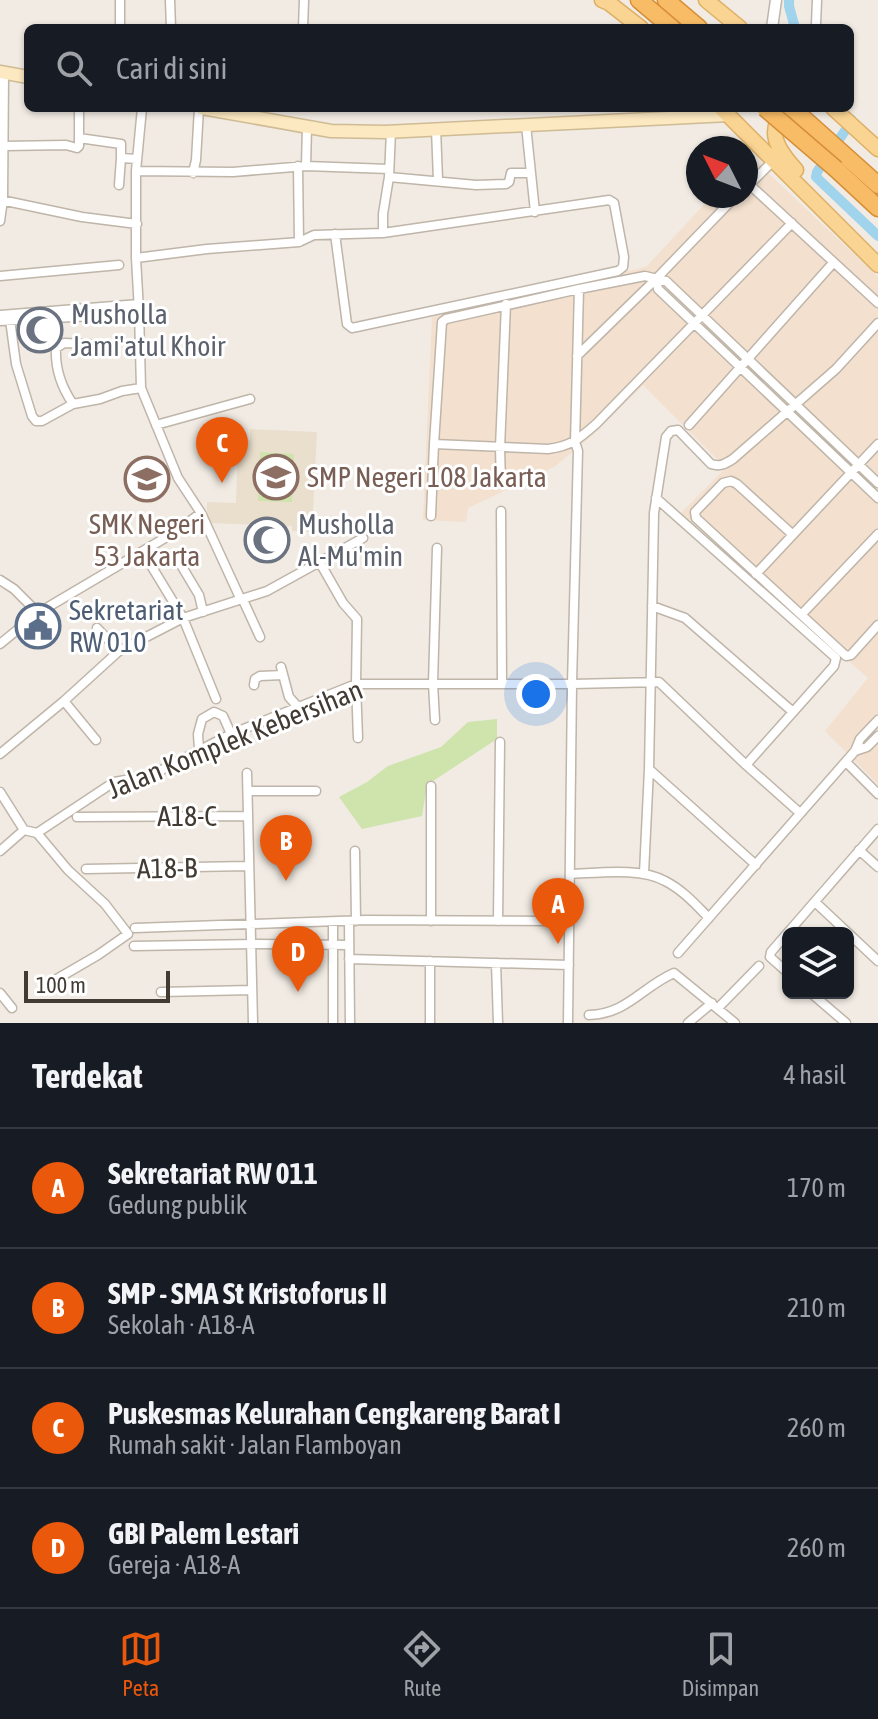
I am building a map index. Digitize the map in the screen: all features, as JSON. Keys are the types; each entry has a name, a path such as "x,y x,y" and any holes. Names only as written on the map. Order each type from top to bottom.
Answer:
{"highway":[{"path":"639,0 667,24"},
{"path":"666,0 694,24"},
{"path":"770,112 878,208"},
{"path":"795,112 878,185"}],"main road":[{"path":"593,0 621,24"},
{"path":"602,0 636,24"},
{"path":"706,0 734,24"},
{"path":"2,72 24,76"},
{"path":"243,112 331,131 526,125 725,112 878,264"},
{"path":"785,112 775,126 776,141 783,156 878,264"},
{"path":"836,112 878,149"}],"street":[{"path":"120,0 120,24"},
{"path":"170,0 171,24"},
{"path":"303,24 304,0"},
{"path":"773,24 776,0"},
{"path":"816,24 817,0"},
{"path":"0,221 4,146 2,72"},
{"path":"4,146 66,145 77,148 79,112"},
{"path":"142,112 136,171 141,388 178,478 201,513 260,637"},
{"path":"193,173 201,112"},
{"path":"526,125 535,212"},
{"path":"299,242 307,127"},
{"path":"436,129 438,180"},
{"path":"383,233 391,131"},
{"path":"79,138 121,144 119,185"},
{"path":"121,158 137,159"},
{"path":"758,176 774,160"},
{"path":"136,171 233,172 302,166 389,173 476,185 506,184 511,173 531,173"},
{"path":"758,192 878,303"},
{"path":"2,200 82,217 137,224"},
{"path":"136,258 299,242 314,235 335,234 383,233 612,201 624,257 623,267 618,271 352,328 347,324 335,234"},
{"path":"577,356 724,208"},
{"path":"434,444 548,449 575,442 792,223"},
{"path":"689,425 833,263"},
{"path":"0,276 119,265"},
{"path":"431,516 442,322 506,304 645,276 666,281 878,483"},
{"path":"656,279 658,289 878,498"},
{"path":"568,1023 579,289"},
{"path":"501,484 506,304"},
{"path":"0,315 139,308"},
{"path":"0,321 139,308"},
{"path":"10,320 16,364 34,419 42,421 73,404 141,388"},
{"path":"644,873 656,498 666,437 671,431 678,430 711,464 724,464 836,369 878,323"},
{"path":"73,404 64,391 56,348 64,343 89,344"},
{"path":"156,425 250,399"},
{"path":"756,574 878,444"},
{"path":"792,534 731,481 723,483 695,512 696,518 848,657 878,625"},
{"path":"656,498 836,658 834,666 746,765"},
{"path":"501,511 502,684"},
{"path":"0,644 38,613 175,532 201,513"},
{"path":"802,614 878,534"},
{"path":"0,753 119,651 183,618 267,591 363,538"},
{"path":"435,720 433,683 437,548"},
{"path":"178,560 199,595 203,612"},
{"path":"319,561 343,603 357,619 358,738"},
{"path":"152,567 183,618 216,699"},
{"path":"0,580 38,613"},
{"path":"652,606 685,618 793,712"},
{"path":"97,628 119,651"},
{"path":"254,685 255,679 260,676 282,671 289,697 298,707"},
{"path":"650,682 659,682 800,813"},
{"name":"Jalan Komplek Kebersihan","path":"37,833 114,782 150,776 231,734 356,684 650,682"},
{"path":"64,701 96,740"},
{"path":"199,750 198,734 202,719 214,712 223,716 231,734"},
{"path":"678,953 846,762 860,739 878,720"},
{"path":"855,751 867,747 878,736"},
{"path":"498,921 500,742"},
{"path":"846,762 878,794"},
{"path":"649,769 756,865"},
{"path":"247,773 253,1023"},
{"path":"431,786 431,921"},
{"path":"248,791 316,791"},
{"path":"0,792 24,830 37,833 68,870 105,904 128,934 43,987"},
{"name":"A18-C","path":"77,817 248,816"},
{"path":"794,927 878,829"},
{"path":"0,851 24,830"},
{"path":"859,850 878,867"},
{"path":"350,1023 349,945 355,851"},
{"name":"A18-B","path":"86,869 248,866"},
{"path":"570,874 644,873 664,879 682,891 709,918"},
{"path":"815,902 878,961"},
{"path":"135,928 352,921 570,921"},
{"path":"333,922 333,1023"},
{"path":"782,941 770,955 782,968"},
{"path":"134,946 349,945"},
{"path":"349,959 569,965"},
{"path":"430,961 430,1023"},
{"path":"496,963 498,1023"},
{"path":"688,1023 715,1006 759,966"},
{"path":"589,1015 603,1015 617,1010 674,973 735,1023"},
{"path":"161,992 252,990"},
{"path":"0,993 12,1008"},
{"path":"818,999 846,1023"}],"shaded area":[{"path":"758,164 878,277 878,784 825,731 868,678 681,513 726,468 643,385 593,435 554,467 468,508 466,522 423,520 432,317 646,267 701,208 758,208"},
{"name":"SMP Negeri 108 Jakarta","path":"250,429 317,432 312,532 292,531 292,526 207,523 207,502 236,503 238,440 250,440"}],"green space":[{"path":"260,452 294,454 292,502 258,501"},
{"path":"497,719 497,739 427,785 422,816 362,829 339,797 388,766 441,747 468,722"}],"waterway":[{"path":"789,0 794,24"},
{"path":"851,119 816,177 878,236"}],"place":[{"name":"Musholla Jami'atul Khoir","path":"40,330"},
{"name":"SMP Negeri 108 Jakarta","path":"276,477"},
{"name":"SMK Negeri 53 Jakarta","path":"147,479"},
{"name":"Puskesmas Kelurahan Cengkareng Barat I","path":"222,483"},
{"name":"Musholla Al-Mu'min","path":"267,540"},
{"name":"Sekretariat RW 010","path":"38,626"},
{"name":"SMP - SMA St Kristoforus II","path":"286,881"},
{"name":"Sekretariat RW 011","path":"558,944"},
{"name":"GBI Palem Lestari","path":"298,992"}]}
